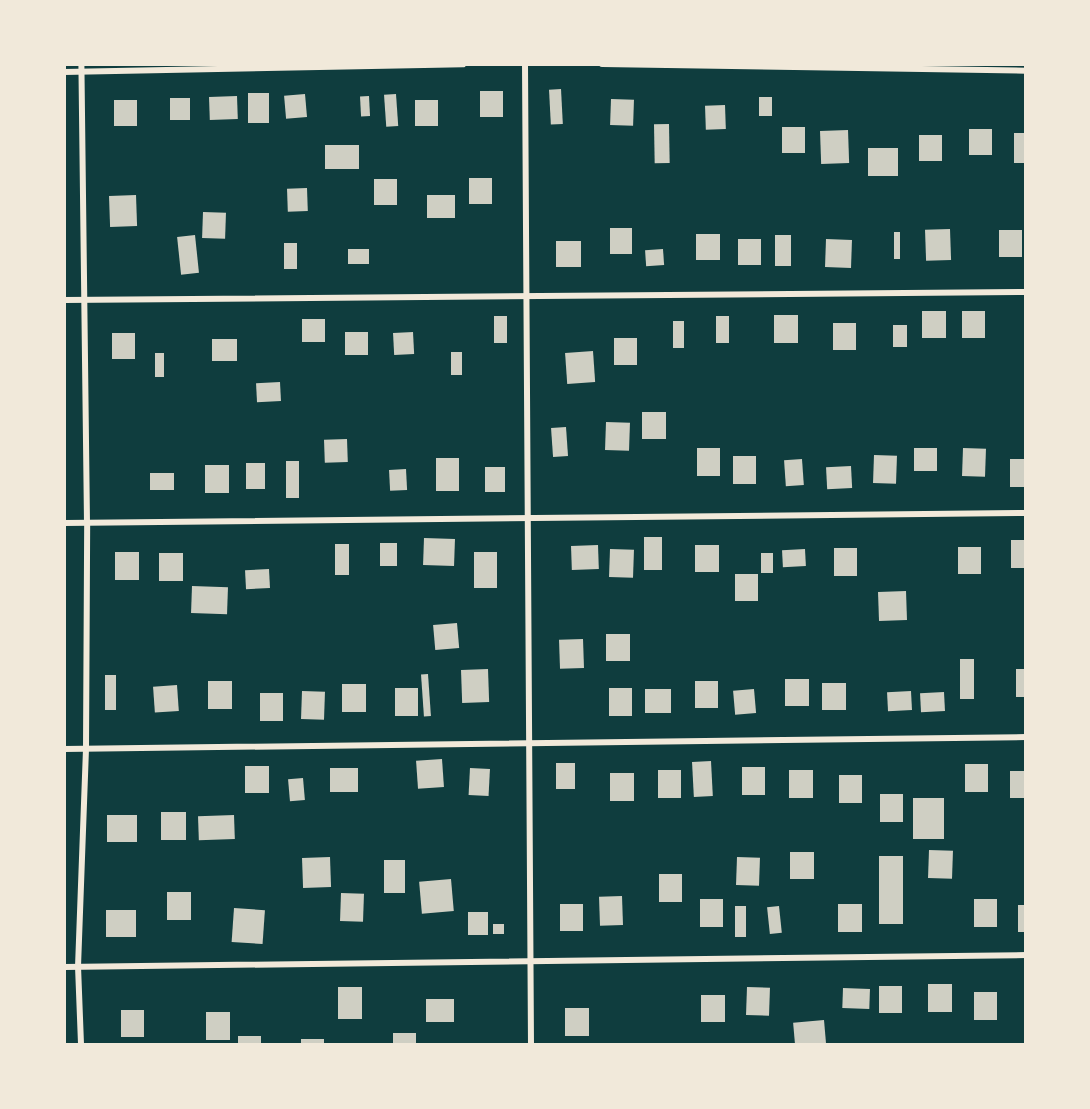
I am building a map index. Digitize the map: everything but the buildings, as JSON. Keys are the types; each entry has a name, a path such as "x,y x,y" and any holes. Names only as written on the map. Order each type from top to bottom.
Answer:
{"street":[{"path":"81,64 87,523 86,749 78,967 81,1044"},
{"path":"64,72 463,64"},
{"path":"525,64 531,1044"},
{"path":"602,64 1026,71"},
{"path":"64,300 1026,292"},
{"path":"64,523 1026,513"},
{"path":"64,750 1026,737"},
{"path":"64,967 531,963 1026,955"}]}
